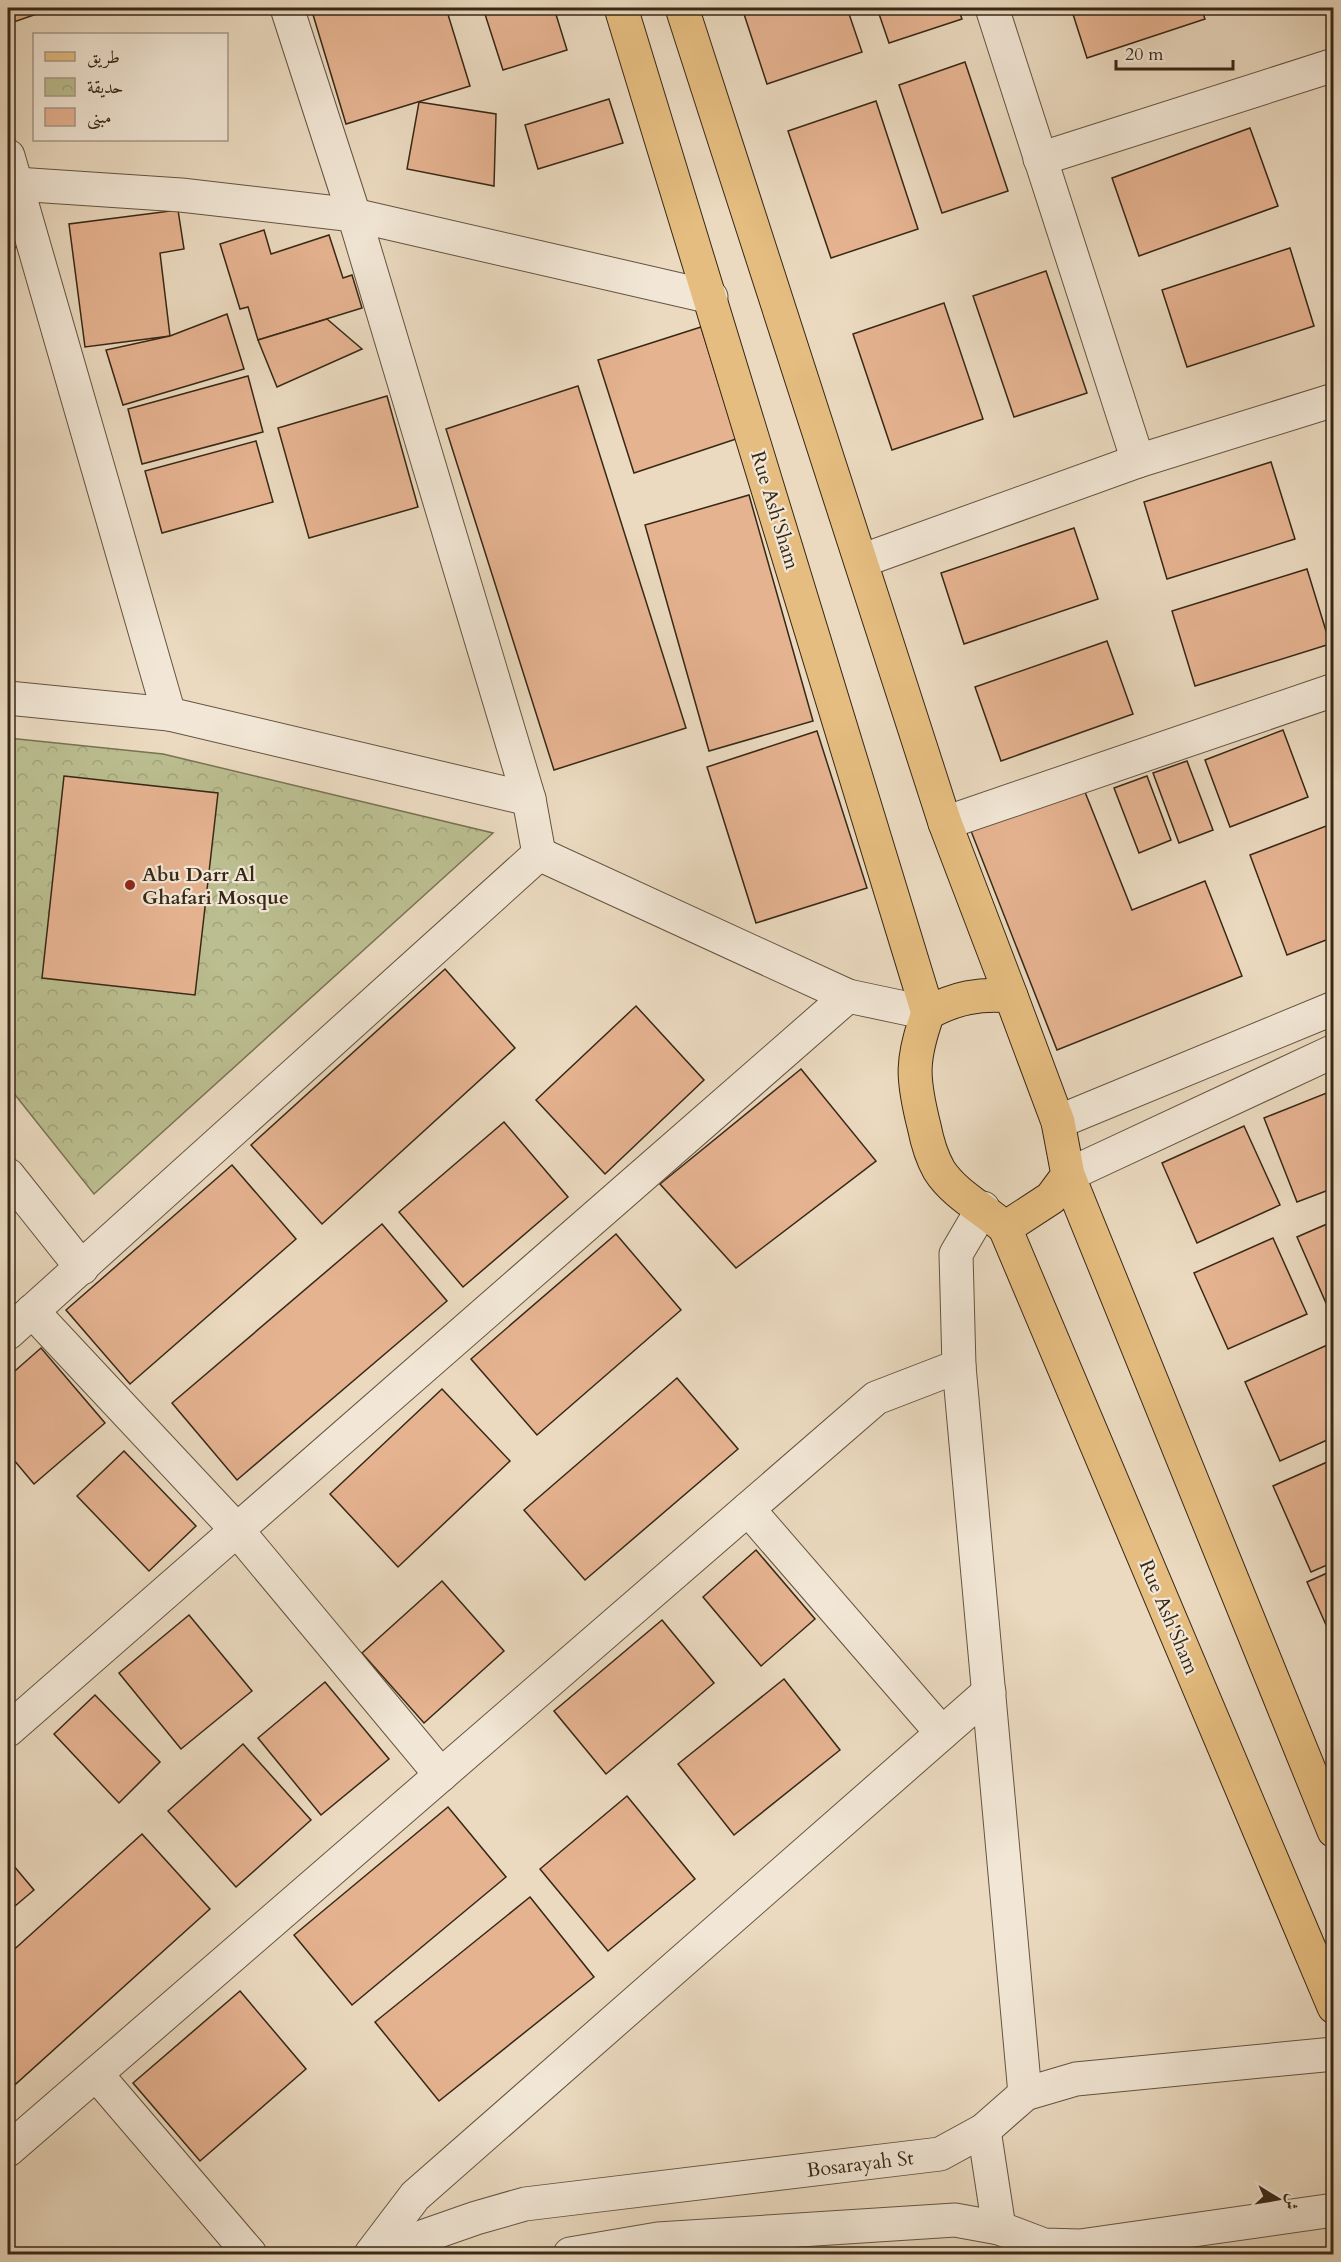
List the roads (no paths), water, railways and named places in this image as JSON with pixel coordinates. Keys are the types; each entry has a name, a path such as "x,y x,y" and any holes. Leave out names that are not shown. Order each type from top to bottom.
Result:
{"main road":[{"name":"Rue Ash'Sham","path":"621,8 928,1013"},
{"path":"682,8 945,823 1058,1122 1068,1175 1334,1831"},
{"path":"1011,996 968,997 947,1002 928,1013 917,1043 914,1084 929,1146 945,1177 962,1195 994,1218 1051,1197 1068,1175"},
{"name":"Rue Ash'Sham","path":"994,1218 1334,2007"}],"street":[{"path":"287,8 354,215 529,799 539,854"},
{"path":"992,8 1138,461"},
{"path":"1040,159 1334,65"},
{"path":"170,714 12,170 181,195 354,215 711,297"},
{"path":"861,561 1138,461 1334,400"},
{"path":"945,823 1334,690"},
{"path":"8,698 170,714 529,799"},
{"path":"539,854 848,996 928,1013"},
{"path":"8,1332 82,1268 539,854"},
{"path":"8,1730 848,996"},
{"path":"1058,1122 1334,1008"},
{"path":"1068,1175 1334,1051"},
{"path":"8,1175 82,1268"},
{"path":"994,1218 957,1254 959,1366 1025,2094"},
{"path":"32,1311 236,1529 441,1775"},
{"path":"8,2150 876,1398 959,1366"},
{"path":"748,1509 942,1733"},
{"path":"372,2254 415,2196 989,1692"},
{"name":"Bosarayah St","path":"372,2254 476,2218 525,2204 940,2154 984,2130 1025,2094 1076,2079 1334,2054"},
{"path":"96,2074 250,2254"},
{"path":"984,2130 999,2228"},
{"path":"570,2254 956,2220 999,2228 1044,2250 1334,2210"}],"place":[{"name":"Abu Darr Al Ghafari Mosque","path":"130,885"}]}
